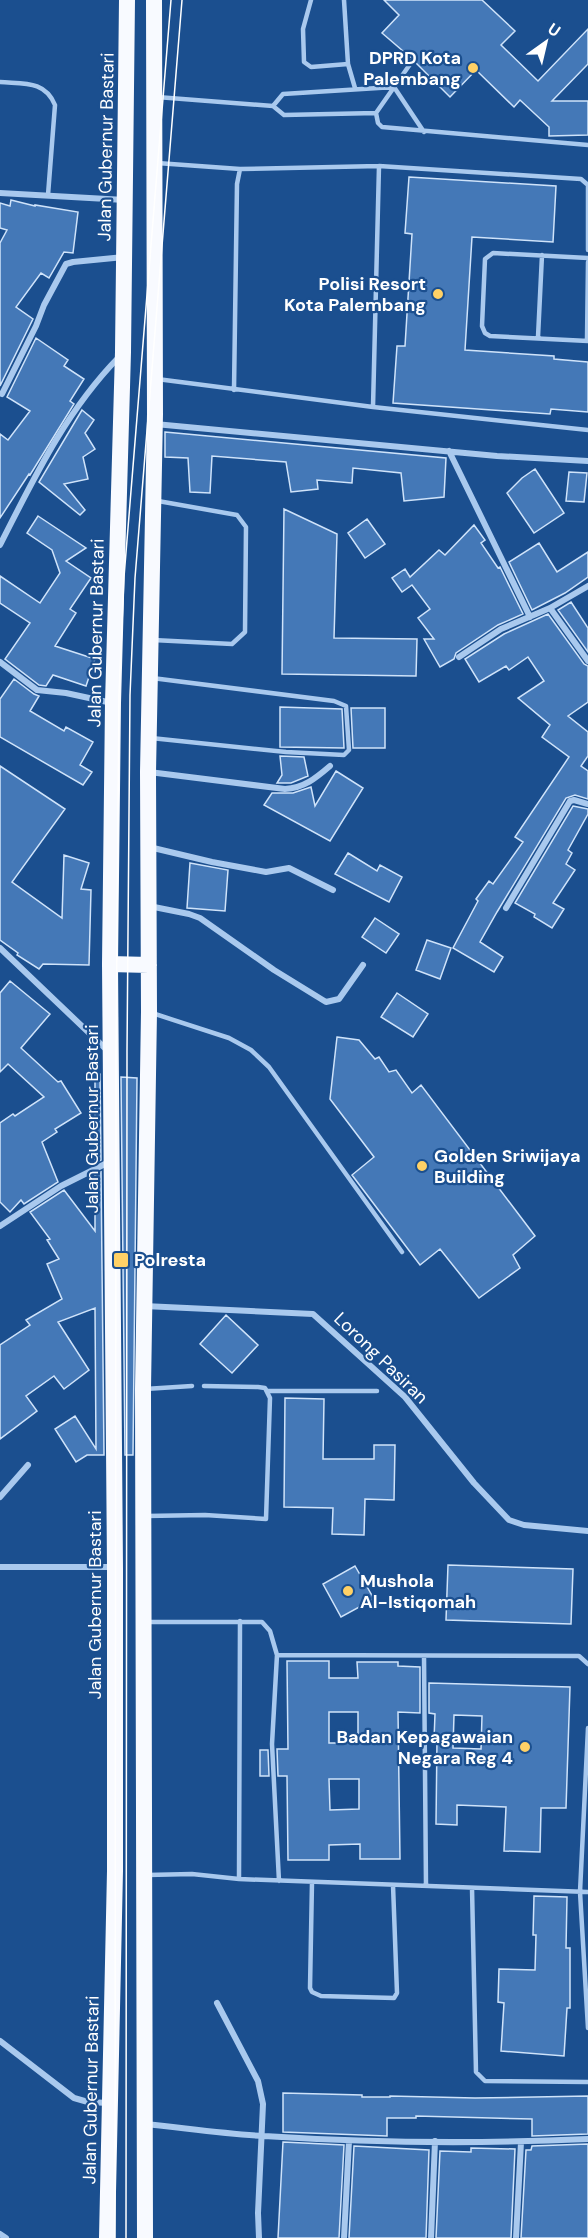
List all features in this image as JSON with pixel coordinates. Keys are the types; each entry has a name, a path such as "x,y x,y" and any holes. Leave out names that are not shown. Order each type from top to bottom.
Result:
{"highway":[{"name":"Jalan Gubernur Bastari","path":"107,2238 115,1871 111,1160 113,704 123,352 127,0"},
{"path":"145,2238 143,1389 150,1012 148,738 154,424 154,0"},
{"path":"111,964 149,965"},
{"path":"115,1871 144,1874"}],"street":[{"path":"0,193 125,200"},
{"path":"2,394 66,264 124,257"},
{"path":"0,545 53,443 75,408 100,376 123,352"},
{"path":"154,424 449,451 588,461"},
{"path":"449,451 530,617"},
{"path":"459,657 501,629 550,608 588,586"},
{"path":"550,608 588,661"},
{"path":"0,662 37,690 73,694 113,704"},
{"path":"148,772 295,788 314,780 330,766"},
{"path":"506,908 570,801 588,804"},
{"path":"148,847 266,872 289,868 333,890"},
{"path":"148,906 200,918 274,970 326,1002 339,999 363,965"},
{"path":"0,948 111,1054"},
{"path":"0,1226 61,1186 111,1160"},
{"name":"Lorong Pasiran","path":"144,1306 313,1314 405,1397 474,1483 509,1520 524,1525 588,1531"},
{"path":"0,1497 28,1465"},
{"path":"0,1567 115,1568"},
{"path":"217,2003 258,2081 263,2104 259,2238"},
{"path":"0,2042 74,2098 88,2102 110,2103"},
{"path":"145,2124 261,2136 349,2141 521,2142 588,2139"},
{"path":"344,2238 349,2141"},
{"path":"431,2238 435,2141"},
{"path":"516,2238 521,2142"},
{"path":"0,2234 6,2238"}],"lane":[{"path":"311,0 303,29 304,62 311,67 348,64"},
{"path":"344,0 348,64 355,88"},
{"path":"412,60 376,113 378,123 382,127 588,145"},
{"path":"0,82 38,85 47,91 55,105 48,195"},
{"path":"273,106 283,94 394,87"},
{"path":"394,87 424,132"},
{"path":"155,96 273,106 284,115 376,113"},
{"path":"154,163 240,169 379,166 580,179 588,185 588,250"},
{"path":"373,406 379,166"},
{"path":"234,390 237,195 240,169"},
{"path":"493,253 588,260 587,340 490,336 485,333 482,326 485,259 493,253"},
{"path":"538,337 542,255"},
{"path":"154,379 588,430"},
{"path":"150,640 232,644 245,632 246,527 237,515 153,500"},
{"path":"148,738 286,752 344,755 349,750 346,706 334,701 150,677"},
{"path":"150,1012 229,1038 251,1050 269,1067 402,1252"},
{"path":"143,1389 192,1386"},
{"path":"143,1516 205,1515 266,1519 270,1398 268,1392 265,1388 258,1387 204,1386"},
{"path":"268,1392 377,1391"},
{"path":"239,1879 240,1621"},
{"path":"143,1623 262,1622 270,1631 277,1655 272,1744 279,1881"},
{"path":"277,1655 579,1656 588,1664"},
{"path":"424,1656 426,1886"},
{"path":"588,1728 580,1892 588,2028"},
{"path":"144,1874 192,1874 279,1881 588,1892"},
{"path":"312,1882 310,1988 312,1992 321,1996 394,1998 397,1993 393,1885"},
{"path":"472,1888 476,2072 485,2081 588,2082"}],"building":[{"name":"DPRD Kota Palembang","path":"384,0 482,0 515,31 501,45 538,81 588,29 588,64 552,101 588,101 588,135 549,136 549,127 520,100 514,107 476,70 450,97 416,63 416,57 410,57 382,33 399,15"},
{"name":"Polisi Resort Kota Palembang","path":"409,177 556,186 553,242 472,237 465,350 554,356 554,359 588,362 588,412 551,409 550,414 393,403 397,346 405,346 412,234 405,233"},
{"path":"11,200 78,212 73,253 64,252 49,278 41,273 16,307 33,319 0,386 0,243 7,230 0,228 0,203 10,206"},
{"path":"36,338 68,360 64,366 84,379 70,401 74,404 0,518 0,434 8,440 30,411 7,397"},
{"path":"82,410 94,420 85,433 95,449 83,457 88,479 64,484 85,510 80,515 39,482"},
{"path":"165,432 446,458 444,497 404,501 401,473 353,468 352,483 317,480 318,489 291,492 286,462 212,456 210,493 190,492 188,458 165,457"},
{"path":"535,469 564,513 534,533 507,493"},
{"path":"569,472 587,473 584,502 566,501"},
{"path":"284,509 337,534 334,638 417,639 416,676 282,674"},
{"path":"38,516 86,548 66,561 91,578 70,609 76,613 55,646 95,659 86,686 53,675 46,686 39,685 5,659 30,623 0,603 0,576 40,603 60,573 52,550 27,533"},
{"path":"367,519 385,544 365,558 348,533"},
{"path":"474,525 485,540 481,543 498,568 500,567 523,614 498,625 456,653 454,659 440,667 424,639 434,639 418,618 430,609 412,585 402,592 392,578 405,569 410,577 439,550 445,555"},
{"path":"539,543 557,572 588,552 588,577 565,593 532,610 509,562"},
{"path":"571,602 588,628 588,652 558,610"},
{"path":"548,614 584,664 588,666 588,702 568,716 588,732 588,756 581,766 588,771 588,799 575,795 566,798 480,942 503,957 494,972 453,948 478,901 476,899 489,881 493,884 523,842 515,837 569,757 542,737 550,725 518,698 544,681 528,657 509,670 506,666 479,682 465,659 504,634"},
{"path":"14,679 39,696 30,711 64,731 66,727 93,742 80,765 92,772 83,785 0,737 0,699"},
{"path":"280,707 342,709 344,748 280,747"},
{"path":"351,708 385,708 385,748 353,748"},
{"path":"280,756 304,757 308,776 291,783 277,783 282,775"},
{"path":"0,766 65,809 12,882 62,918 64,855 89,863 81,889 91,890 89,965 43,964 39,969 17,955 18,953 0,940"},
{"path":"336,771 363,788 330,841 264,805 272,793 293,793 311,787 315,806"},
{"path":"573,806 588,809 588,814 568,850 572,853 566,864 575,870 553,903 564,909 552,928 534,917 535,914 515,903"},
{"path":"348,853 377,871 380,865 402,877 389,902 335,874"},
{"path":"190,863 228,870 225,911 187,908"},
{"path":"375,918 399,934 386,953 362,937"},
{"path":"427,940 451,948 440,979 416,970"},
{"path":"10,981 50,1014 21,1048 58,1082 61,1081 81,1113 55,1129 57,1132 42,1142 58,1182 24,1204 21,1200 10,1212 0,1202 0,1123 44,1097 8,1064 0,1072 0,993"},
{"path":"397,993 428,1014 413,1037 381,1017"},
{"name":"Golden Sriwijaya Building","path":"337,1037 359,1040 375,1059 379,1057 389,1072 396,1070 412,1093 421,1085 535,1236 513,1255 520,1268 479,1298 440,1249 420,1265 352,1175 374,1157 330,1099"},
{"path":"95,1073 100,1074 101,1160 95,1163"},
{"path":"121,1077 137,1078 133,1455 125,1455"},
{"path":"101,1172 104,1455 87,1455 76,1462 55,1429 75,1416 96,1449 95,1308 58,1322 89,1370 64,1389 54,1376 26,1396 37,1411 0,1439 0,1345 30,1325 26,1320 62,1299 47,1264 59,1259 47,1240 50,1239 30,1212 64,1190 95,1231 95,1175"},
{"path":"226,1315 258,1345 232,1373 200,1344"},
{"path":"285,1398 324,1399 323,1459 374,1459 374,1445 395,1445 394,1500 365,1499 364,1535 332,1534 333,1508 284,1507"},
{"path":"448,1565 573,1569 571,1624 446,1620"},
{"name":"Mushola Al-Istiqomah","path":"355,1566 374,1599 341,1617 323,1584"},
{"path":"287,1661 329,1661 329,1678 358,1678 357,1662 398,1662 398,1666 420,1667 420,1713 398,1712 400,1859 360,1859 360,1844 329,1845 329,1860 288,1860 287,1776 278,1776 277,1749 288,1749","holes":["329,1712 358,1712 358,1743 329,1743","329,1779 359,1779 359,1809 330,1810"]},
{"name":"Badan Kepagawaian Negara Reg 4","path":"429,1683 570,1687 566,1808 541,1808 540,1852 504,1851 506,1807 457,1805 457,1825 436,1824 437,1740 434,1740 435,1714 429,1713","holes":["454,1715 482,1716 481,1749 453,1748"]},
{"path":"260,1750 268,1750 269,1776 260,1776"},
{"path":"534,1896 567,1897 566,1948 570,1948 570,2008 567,2008 564,2056 501,2051 504,2003 498,2002 499,1969 535,1970"},
{"path":"283,2093 362,2095 362,2097 588,2096 588,2134 532,2136 532,2119 416,2116 416,2118 387,2118 387,2136 283,2132"},
{"path":"283,2142 344,2145 339,2238 278,2238"},
{"path":"588,2144 588,2238 521,2238 526,2150 531,2150 532,2146"},
{"path":"354,2146 429,2150 426,2238 349,2238"},
{"path":"471,2148 515,2149 511,2238 436,2238 440,2151 471,2152"}],"tram line":[{"path":"115,2238 116,1052 119,695 124,577 171,0"},
{"path":"126,2238 127,1052 130,695 135,578 182,0"}],"place":[{"name":"DPRD Kota Palembang","path":"473,68"},
{"name":"Polisi Resort Kota Palembang","path":"438,294"},
{"name":"Golden Sriwijaya Building","path":"422,1166"},
{"name":"Polresta","path":"121,1260"},
{"name":"Mushola Al-Istiqomah","path":"348,1591"},
{"name":"Badan Kepagawaian Negara Reg 4","path":"525,1747"}]}
